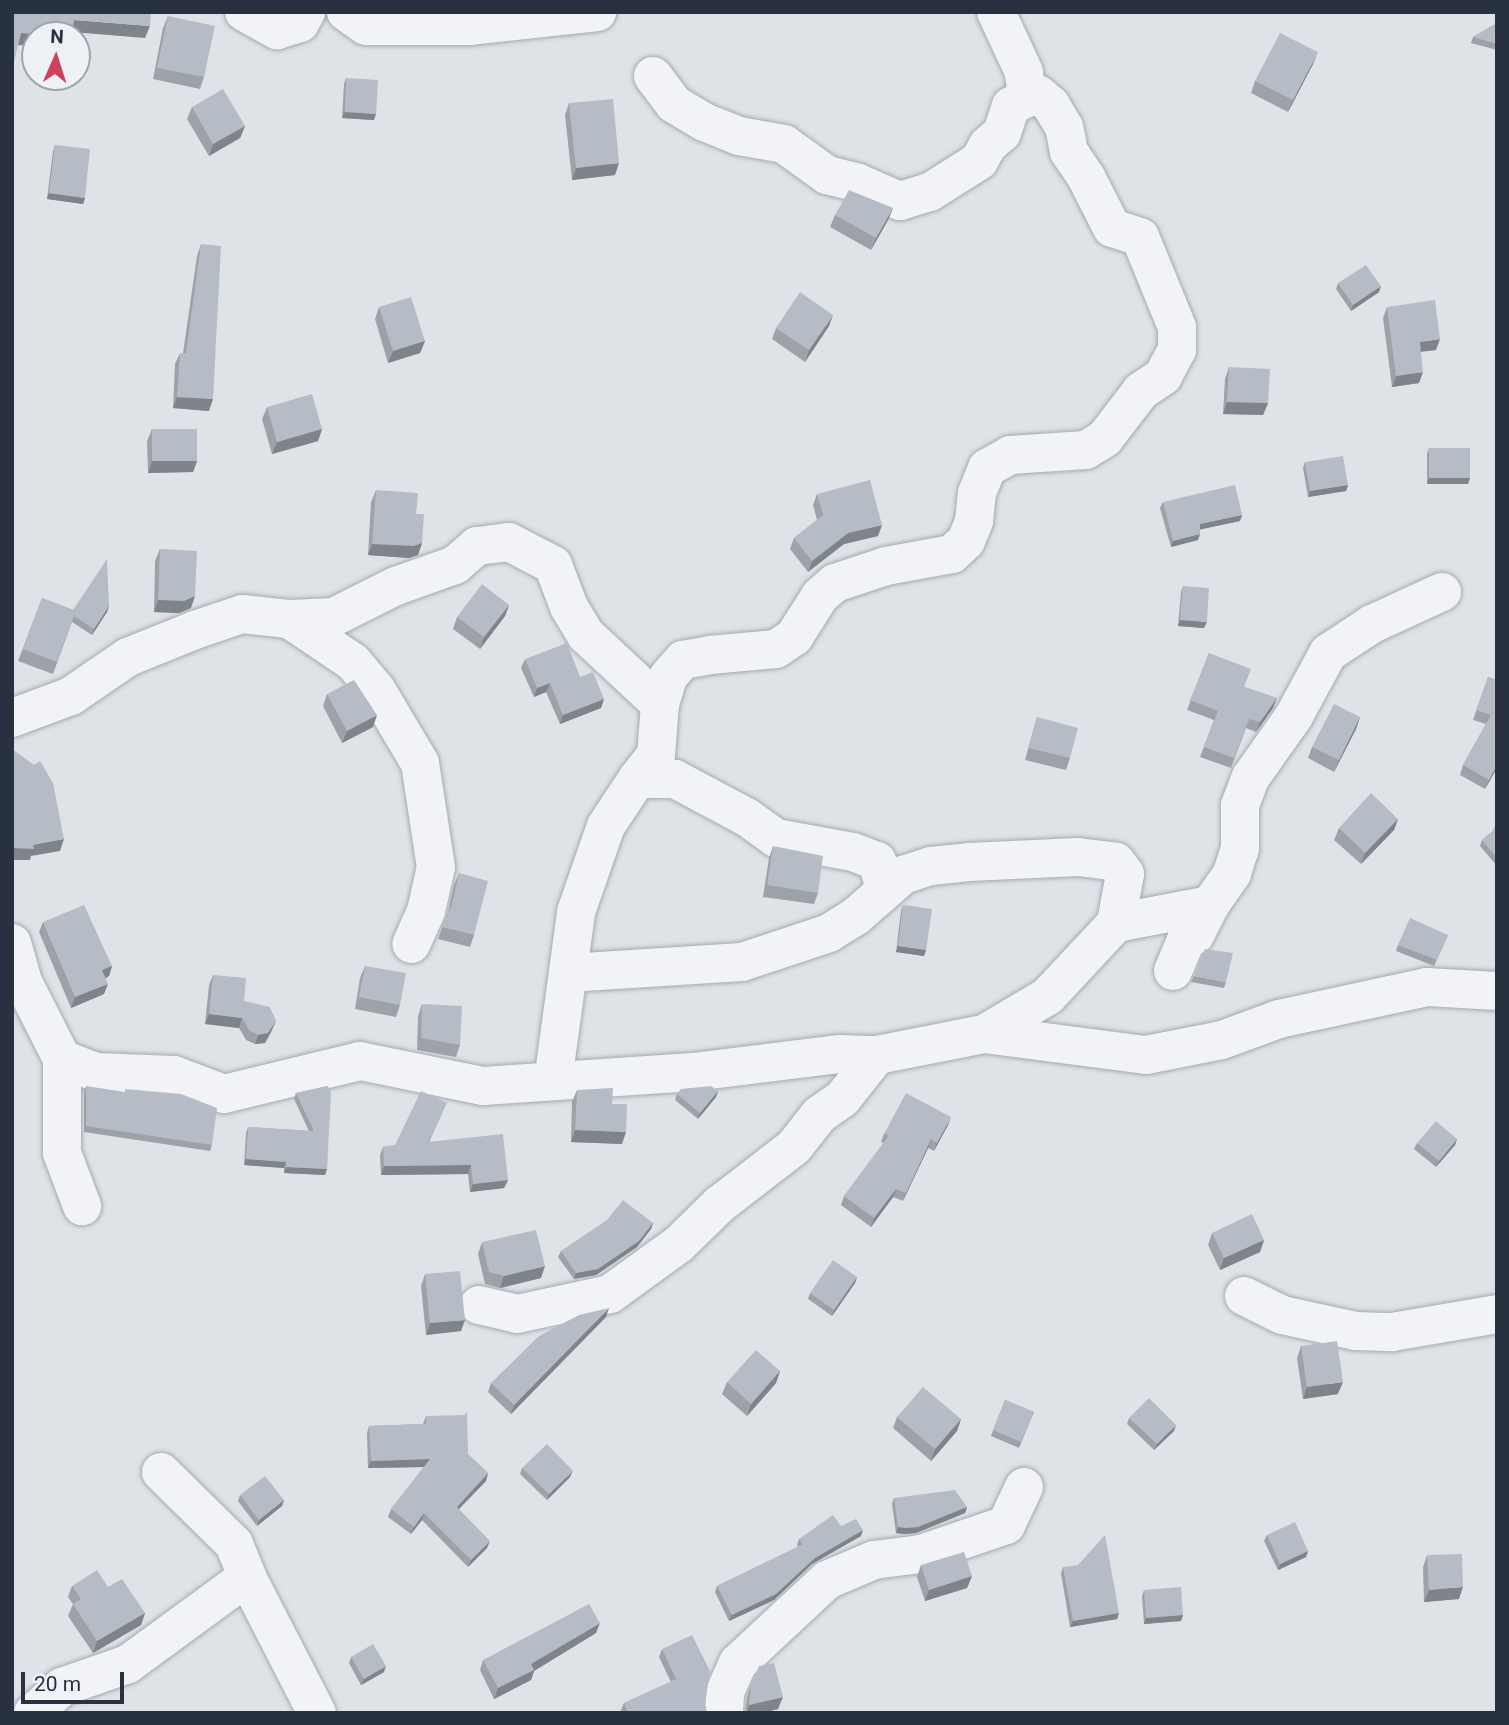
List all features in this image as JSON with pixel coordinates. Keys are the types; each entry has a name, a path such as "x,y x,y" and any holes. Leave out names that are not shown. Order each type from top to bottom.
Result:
{"street":[{"path":"244,12 277,30 300,23 306,12"},
{"path":"346,12 366,26 469,26 597,12"},
{"path":"996,12 1024,72 1027,98"},
{"path":"553,1081 576,912 606,826 636,779 656,755 660,704 668,677 683,660 710,654 776,649 793,637 820,596 835,583 886,566 952,554 966,541 977,493 987,468 1010,455 1086,450 1105,438 1141,390 1163,376 1177,350 1177,327 1156,269 1140,237 1112,228 1086,177 1069,152 1064,127 1051,105 1039,95 1011,106 1002,133 988,145 979,161 930,192 900,201 858,183 827,176 784,144 739,136 704,122 674,104 653,76"},
{"path":"12,718 71,696 128,657 195,630 242,614 289,619 334,617 396,586 456,565 477,546 509,542 553,565 569,607 586,635 660,704"},
{"path":"1173,971 1186,940 1195,935 1210,905 1232,873 1240,849 1240,805 1251,777 1294,716 1328,653 1372,624 1442,592"},
{"path":"289,619 353,662 376,689 420,763 436,867 426,911 411,944"},
{"path":"636,779 675,779 748,818 776,838 853,852 877,861 885,889"},
{"path":"568,973 742,962 829,933 855,918 903,875 931,866 996,860 1098,859 1116,862 1125,874 1116,923 1048,996 985,1034"},
{"path":"1116,923 1210,905"},
{"path":"12,943 23,982 62,1059 62,1153 82,1206"},
{"path":"62,1059 96,1072 174,1075 224,1094 360,1060 484,1086 693,1072 840,1054 877,1055 985,1034 1146,1055 1222,1041 1279,1018 1427,987 1497,991"},
{"path":"480,1305 517,1314 610,1294 679,1244 720,1204 794,1147 819,1115 843,1098 877,1055"},
{"path":"1244,1296 1282,1315 1356,1331 1392,1332 1497,1314"},
{"path":"161,1472 234,1544 247,1577 317,1713"},
{"path":"724,1713 724,1692 738,1663 827,1580 874,1560 921,1554 1006,1525 1024,1487"},
{"path":"33,1713 62,1687 128,1664 247,1577"}],"building":[{"path":"12,12 151,12 150,26 74,20 21,21 21,33 12,70"},
{"path":"168,16 215,26 204,77 157,68"},
{"path":"1497,23 1497,44 1473,37"},
{"path":"1280,33 1318,52 1293,100 1255,81"},
{"path":"346,78 378,80 376,114 345,112"},
{"path":"223,89 245,126 213,144 192,107"},
{"path":"613,99 619,163 576,168 569,103"},
{"path":"55,145 90,149 85,198 49,193"},
{"path":"849,190 893,208 876,238 835,215"},
{"path":"201,244 221,246 213,399 177,397 180,353 186,353"},
{"path":"1366,265 1381,286 1353,305 1338,283"},
{"path":"800,292 833,315 809,350 776,328"},
{"path":"411,297 425,341 393,351 379,307"},
{"path":"1435,300 1440,339 1420,342 1423,372 1396,376 1387,307"},
{"path":"1229,367 1270,369 1268,403 1227,402"},
{"path":"312,394 322,429 277,442 267,407"},
{"path":"152,429 197,429 197,461 152,461"},
{"path":"1429,448 1470,448 1470,478 1429,478"},
{"path":"1343,456 1348,485 1310,491 1305,462"},
{"path":"870,480 882,525 848,533 812,561 794,538 823,515 817,494"},
{"path":"1235,485 1242,515 1200,524 1200,534 1173,541 1163,502"},
{"path":"376,490 418,493 416,514 424,514 422,543 414,546 372,544"},
{"path":"160,549 197,551 195,596 184,601 158,600"},
{"path":"107,559 109,606 94,629 74,616 76,611 73,610"},
{"path":"482,584 509,605 484,637 457,617"},
{"path":"1183,586 1209,588 1207,622 1180,620"},
{"path":"42,598 76,611 57,662 23,649"},
{"path":"567,643 580,677 593,672 604,699 563,715 550,683 537,688 525,659"},
{"path":"1209,653 1251,669 1244,687 1277,698 1260,722 1249,719 1234,758 1204,747 1218,711 1190,700"},
{"path":"1488,677 1497,680 1497,765 1489,780 1463,765 1491,715 1476,710"},
{"path":"354,680 377,715 347,731 327,694"},
{"path":"1334,704 1360,717 1339,760 1312,747"},
{"path":"1037,717 1078,728 1070,758 1029,748"},
{"path":"12,749 34,765 40,761 53,783 64,839 33,845 34,849 12,848"},
{"path":"1371,793 1398,819 1365,853 1339,828"},
{"path":"1497,821 1497,858 1482,840 1493,831"},
{"path":"773,846 823,856 818,893 767,885"},
{"path":"459,873 488,881 474,935 442,927 452,904"},
{"path":"84,905 112,966 102,970 108,984 75,997 43,922"},
{"path":"903,905 932,909 926,950 898,946"},
{"path":"1410,918 1448,935 1437,960 1398,945"},
{"path":"1205,949 1233,953 1226,982 1194,976"},
{"path":"365,966 406,973 400,1005 359,997"},
{"path":"213,975 246,978 244,1001 270,1007 276,1021 268,1033 258,1035 249,1030 242,1018 209,1014"},
{"path":"422,1004 462,1006 460,1045 421,1038"},
{"path":"86,1086 125,1092 125,1089 181,1094 217,1108 212,1145 86,1126"},
{"path":"328,1086 331,1093 327,1169 286,1167 286,1162 246,1159 248,1127 314,1131 296,1093"},
{"path":"711,1086 718,1091 700,1113 677,1094 681,1089"},
{"path":"613,1088 612,1104 627,1104 626,1132 575,1130 577,1090"},
{"path":"421,1091 447,1103 428,1142 503,1134 508,1180 473,1184 471,1165 384,1166 383,1147 395,1145"},
{"path":"906,1093 951,1117 937,1143 931,1139 906,1193 896,1189 874,1218 844,1196 889,1135 884,1134"},
{"path":"1436,1121 1457,1139 1439,1161 1417,1143"},
{"path":"623,1200 653,1223 639,1241 598,1269 576,1273 561,1251 607,1220"},
{"path":"1252,1214 1264,1240 1224,1258 1212,1233"},
{"path":"536,1230 545,1266 504,1276 489,1272 482,1242"},
{"path":"833,1260 857,1277 834,1310 810,1293"},
{"path":"460,1271 465,1320 430,1323 425,1274"},
{"path":"609,1308 514,1405 491,1383 539,1336 579,1315"},
{"path":"1337,1341 1343,1382 1307,1387 1301,1346"},
{"path":"756,1350 780,1371 751,1404 727,1382"},
{"path":"923,1387 961,1419 935,1449 897,1417"},
{"path":"1149,1398 1176,1425 1157,1444 1129,1418"},
{"path":"1005,1400 1034,1412 1021,1442 993,1430"},
{"path":"467,1411 468,1454 488,1473 457,1507 490,1541 471,1560 424,1513 414,1527 391,1509 430,1459 371,1461 369,1426 426,1424 426,1416 465,1415"},
{"path":"547,1444 573,1471 549,1494 522,1468"},
{"path":"265,1476 284,1500 259,1520 240,1495"},
{"path":"955,1490 967,1507 918,1527 898,1527 894,1498"},
{"path":"833,1515 841,1526 856,1519 863,1530 815,1558 776,1594 732,1615 717,1586 803,1544 799,1539"},
{"path":"1295,1522 1308,1551 1280,1564 1267,1535"},
{"path":"1105,1535 1119,1613 1073,1621 1063,1567 1078,1565"},
{"path":"964,1552 972,1576 929,1590 921,1565"},
{"path":"1462,1554 1463,1587 1429,1590 1427,1555"},
{"path":"97,1570 108,1587 122,1579 145,1613 97,1641 73,1604 81,1599 72,1586"},
{"path":"1181,1587 1183,1615 1146,1618 1144,1590"},
{"path":"589,1604 600,1623 531,1664 534,1670 498,1688 483,1660"},
{"path":"692,1635 710,1671 705,1705 707,1713 628,1713 624,1703 676,1679 662,1649"},
{"path":"373,1644 386,1666 364,1679 351,1657"},
{"path":"774,1663 783,1697 749,1705 751,1685 759,1666"}]}
